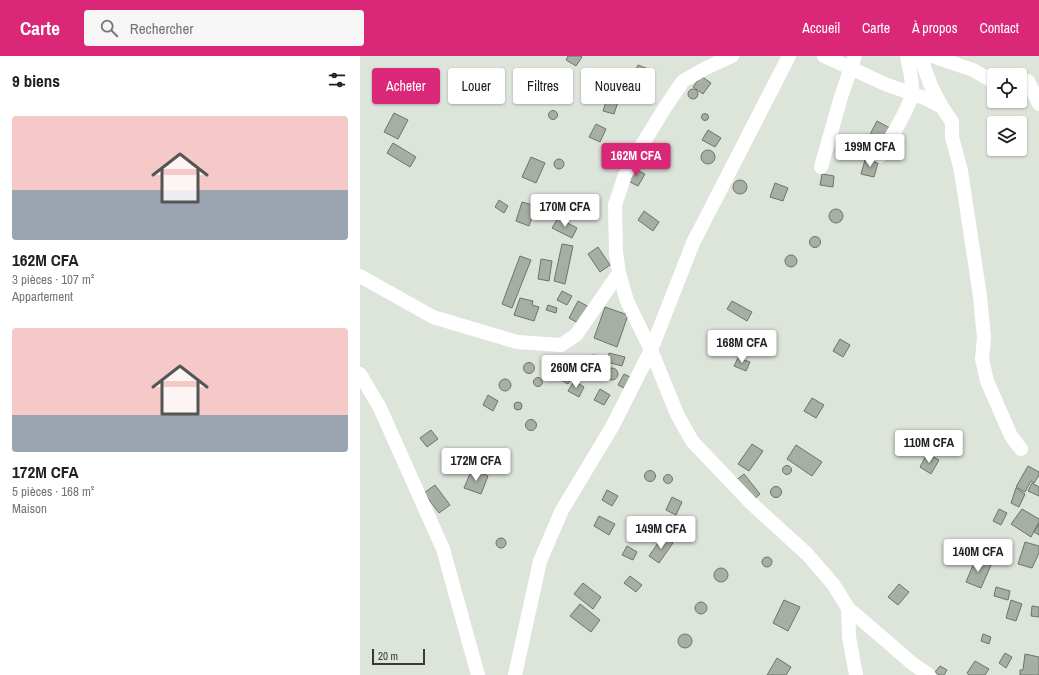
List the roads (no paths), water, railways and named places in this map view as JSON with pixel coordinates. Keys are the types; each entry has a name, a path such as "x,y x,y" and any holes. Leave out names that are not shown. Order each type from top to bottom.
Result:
{"street":[{"path":"732,56 683,81 666,106 625,175 615,205 618,273 627,301 651,350 677,414 692,441 751,503 807,554 833,584 848,608 913,664 929,675"},
{"path":"515,675 540,561 562,510 612,427 651,350 693,243 789,56"},
{"path":"824,56 853,62 912,94 927,99 942,107"},
{"path":"880,156 902,117 912,94 912,80 907,56"},
{"path":"918,56 923,64 931,86 952,122 952,137 961,171 967,219 970,226 980,296 984,338 982,359 987,381 1011,436 1021,449"},
{"path":"932,56 973,70 987,78"},
{"path":"821,167 853,62"},
{"path":"1029,82 1039,104"},
{"path":"360,276 433,316 517,342 561,345 576,335 618,273"},
{"path":"360,374 380,408 443,549 478,675"},
{"path":"848,608 849,637 856,675"}]}
